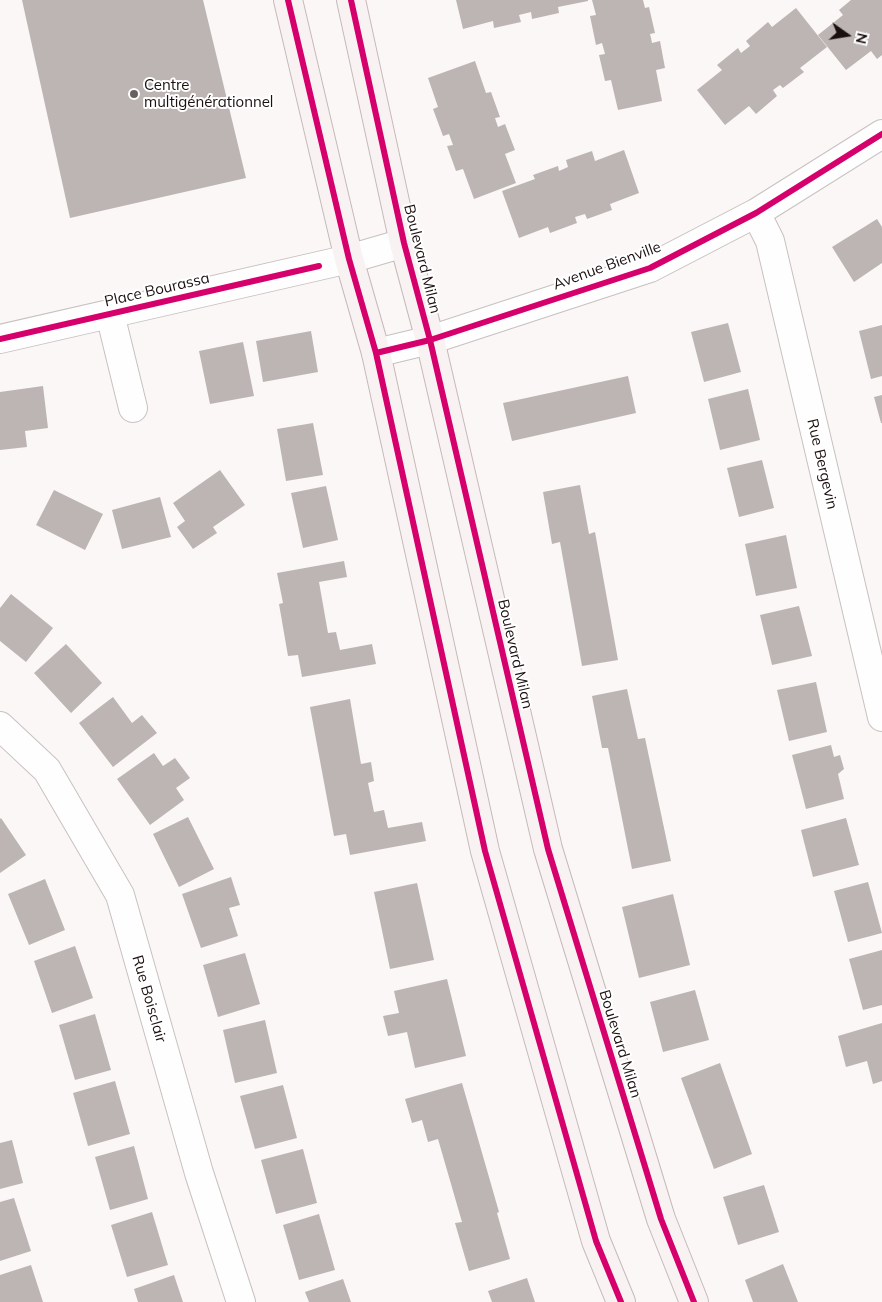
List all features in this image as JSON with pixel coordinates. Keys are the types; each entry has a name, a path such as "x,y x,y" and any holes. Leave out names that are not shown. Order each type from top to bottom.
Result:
{"main road":[{"path":"288,0 349,259 376,353 485,852 596,1241 621,1302"},
{"name":"Boulevard Milan","path":"351,0 404,243 430,340 548,849 661,1220 694,1302"}],"street":[{"name":"Avenue Bienville","path":"376,353 430,340 650,268 756,213 882,134"},
{"name":"Rue Bergevin","path":"756,213 770,241 882,716"},
{"name":"Place Bourassa","path":"0,339 349,259 404,243"},
{"name":"Place Bourassa","path":"110,314 133,408"},
{"name":"Rue Boisclair","path":"0,726 46,770 120,895 199,1173 241,1302"}],"building":[{"name":"Centre multigénérationnel","path":"22,0 203,0 246,178 70,218"},
{"path":"456,0 588,1 558,7 559,13 532,19 531,12 519,15 521,22 494,28 493,21 463,29"},
{"path":"592,0 643,0 645,8 649,7 655,33 650,34 652,43 660,41 665,68 656,70 662,101 618,110 611,80 605,81 599,55 605,54 602,43 596,45 590,16 596,15"},
{"path":"851,0 882,0 882,55 877,59 871,51 846,70 818,35 843,15 839,10"},
{"path":"796,8 827,47 800,68 804,72 783,88 780,85 773,90 777,96 756,114 749,106 725,125 697,90 722,70 717,65 738,48 741,53 750,46 746,41 768,22 772,27"},
{"path":"475,61 486,93 491,92 500,117 495,118 498,127 505,124 515,150 505,154 516,183 474,199 463,169 456,171 447,146 453,145 449,134 443,136 433,109 438,107 428,78"},
{"path":"624,150 639,193 610,204 612,210 587,219 585,214 575,217 577,223 550,233 548,227 519,238 502,191 535,179 533,175 558,166 559,171 568,167 566,160 592,151 595,161"},
{"path":"877,219 882,227 882,263 854,282 832,247"},
{"path":"728,323 741,372 704,382 691,332"},
{"path":"882,325 882,376 871,379 859,331"},
{"path":"311,331 318,372 263,382 256,341"},
{"path":"243,342 254,396 210,404 199,351"},
{"path":"628,376 636,413 512,441 503,403"},
{"path":"43,386 48,428 25,431 27,447 0,450 0,392"},
{"path":"748,389 760,440 720,450 708,399"},
{"path":"882,395 882,423 881,423 874,397"},
{"path":"313,423 323,475 286,481 277,429"},
{"path":"762,460 774,508 739,517 727,468"},
{"path":"220,470 245,505 213,527 217,533 193,549 177,527 185,521 173,503"},
{"path":"580,485 589,534 595,532 618,660 582,666 560,542 552,544 543,492"},
{"path":"326,486 338,540 303,548 291,493"},
{"path":"54,490 103,514 85,550 36,525"},
{"path":"160,497 171,537 122,549 112,510"},
{"path":"786,535 797,588 756,596 745,544"},
{"path":"344,561 347,577 319,582 328,633 336,632 340,650 372,644 376,664 302,677 298,655 288,656 279,604 283,603 277,573"},
{"path":"11,594 53,628 26,662 0,641 0,608"},
{"path":"799,606 812,656 772,665 760,615"},
{"path":"66,644 102,683 71,713 34,673"},
{"path":"816,682 827,732 789,741 777,690"},
{"path":"627,689 638,739 645,738 671,861 632,869 608,748 602,748 592,696"},
{"path":"113,697 132,723 142,715 157,733 113,767 79,723"},
{"path":"350,699 361,764 371,762 374,781 368,783 374,812 384,810 388,828 422,822 426,841 350,855 346,834 334,836 310,707"},
{"path":"831,745 834,757 840,755 844,769 838,774 844,799 806,809 792,755"},
{"path":"154,753 163,766 175,758 190,778 176,788 184,800 150,825 117,779"},
{"path":"188,817 214,869 179,887 153,834"},
{"path":"846,818 859,865 813,877 801,830"},
{"path":"0,819 26,855 0,873"},
{"path":"231,877 240,905 229,908 238,936 201,948 182,894"},
{"path":"45,879 65,930 29,945 8,894"},
{"path":"868,882 882,933 848,942 834,891"},
{"path":"417,883 434,960 390,969 374,892"},
{"path":"673,894 690,965 639,978 622,907"},
{"path":"75,946 93,998 52,1013 34,961"},
{"path":"882,950 882,1005 863,1010 849,959"},
{"path":"245,953 260,1004 218,1017 203,965"},
{"path":"447,979 466,1056 415,1068 407,1032 388,1036 383,1016 399,1013 394,991"},
{"path":"695,990 709,1040 663,1052 650,1002"},
{"path":"95,1014 111,1070 75,1080 59,1025"},
{"path":"265,1020 277,1073 235,1083 223,1030"},
{"path":"882,1023 882,1081 873,1084 867,1061 846,1067 838,1036"},
{"path":"720,1063 752,1154 714,1169 681,1078"},
{"path":"115,1081 130,1134 88,1146 73,1093"},
{"path":"462,1083 499,1212 497,1213 510,1259 469,1271 455,1223 462,1222 438,1139 428,1142 422,1120 412,1123 405,1099"},
{"path":"283,1085 297,1138 255,1149 240,1096"},
{"path":"12,1140 23,1183 0,1189 0,1143"},
{"path":"134,1146 148,1199 110,1210 95,1157"},
{"path":"303,1149 317,1203 276,1214 261,1160"},
{"path":"764,1185 779,1232 738,1245 723,1197"},
{"path":"14,1198 31,1251 0,1261 0,1202"},
{"path":"152,1212 168,1265 127,1277 111,1225"},
{"path":"319,1214 335,1270 299,1280 283,1225"},
{"path":"783,1264 798,1302 753,1302 745,1280"},
{"path":"31,1265 43,1302 0,1302 0,1275"},
{"path":"174,1275 183,1302 138,1302 134,1289"},
{"path":"527,1278 535,1302 492,1302 488,1291"},
{"path":"343,1279 351,1302 309,1302 305,1292"}],"cycle path":[{"path":"288,0 349,259 376,353 485,851 596,1241 621,1302"},
{"path":"351,0 404,243 430,340 548,849 661,1219 694,1302"},
{"path":"376,353 430,340 650,268 756,213 882,134"},
{"path":"0,339 319,266"}],"place":[{"name":"Centre multigénérationnel","path":"134,94"}]}
